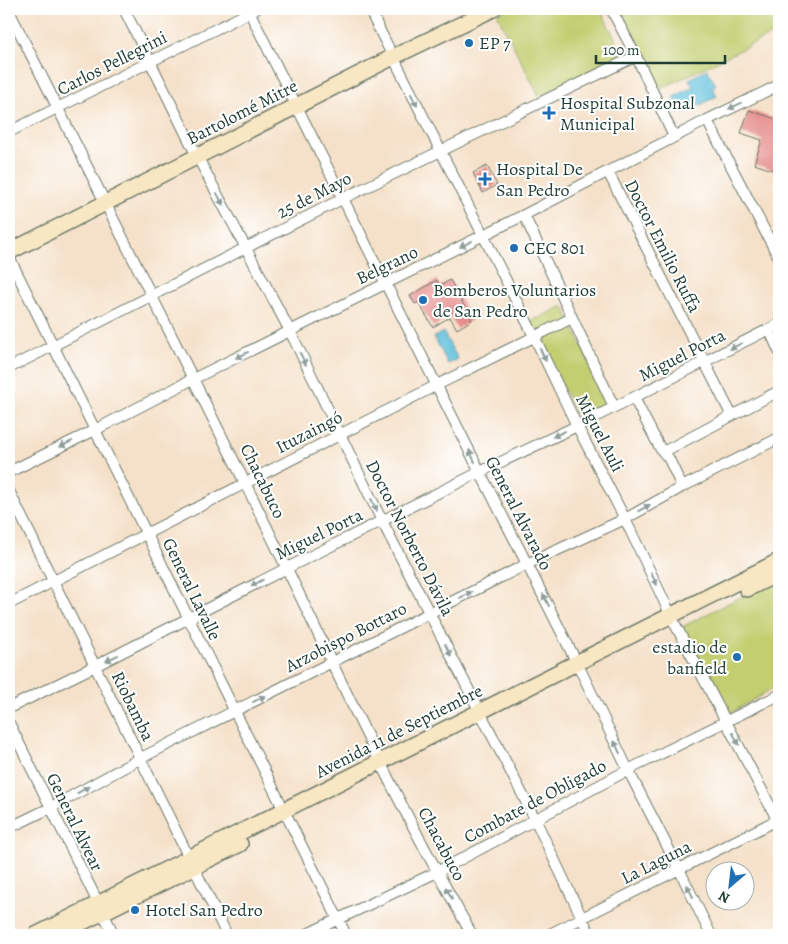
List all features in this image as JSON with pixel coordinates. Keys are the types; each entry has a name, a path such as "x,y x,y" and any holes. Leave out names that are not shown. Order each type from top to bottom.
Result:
{"main road":[{"name":"Bartolomé Mitre","path":"9,252 297,105 493,9"},
{"name":"Avenida 11 de Septiembre","path":"36,935 100,908 190,863 673,619 779,561"},
{"name":"Avenida 11 de Septiembre","path":"673,619 779,573"},
{"name":"Avenida 11 de Septiembre","path":"58,935 100,908"}],"street":[{"name":"Doctor Norberto Dávila","path":"124,9 197,156 290,332 382,521 535,819 590,935"},
{"name":"Miguel Auli","path":"368,9 534,336 673,619 779,821"},
{"path":"611,9 636,56 674,137"},
{"name":"Carlos Pellegrini","path":"9,132 252,10"},
{"name":"General Alvarado","path":"252,10 297,105 579,667 628,770 679,868 711,935"},
{"name":"Chacabuco","path":"9,11 153,294 382,766 472,935"},
{"name":"25 de Mayo","path":"9,368 344,198 636,56"},
{"name":"Belgrano","path":"9,472 524,215 707,120 779,85"},
{"path":"707,120 779,258"},
{"name":"Doctor Emilio Ruffa","path":"608,172 732,416"},
{"path":"524,215 614,408"},
{"name":"General Lavalle","path":"9,257 346,935"},
{"name":"Ituzaingó","path":"9,604 340,434 572,318"},
{"name":"Miguel Porta","path":"9,708 480,472 614,408 779,324"},
{"path":"769,329 779,350"},
{"path":"663,452 779,391"},
{"path":"634,398 682,487"},
{"name":"Arzobispo Bottaro","path":"9,828 50,808 141,758 527,564 625,519 682,487 779,438"},
{"name":"Riobamba","path":"9,491 227,935"},
{"name":"Combate de Obligado","path":"305,935 437,872 628,770 779,695"},
{"name":"General Alvear","path":"9,723 114,935"},
{"name":"La Laguna","path":"548,935 679,868 779,821"}],"green space":[{"path":"507,9 600,9 623,54 539,96 497,14"},
{"path":"619,9 779,9 779,31 660,89"},
{"path":"563,306 611,406 581,424 530,322"},
{"name":"estadio de banfield","path":"779,577 779,685 729,714 678,629"}],"water":[{"path":"707,69 716,85 712,87 717,96 684,114 674,97 693,87 689,79"},
{"path":"443,332 458,359 448,364 434,337"}],"building":[{"path":"749,110 779,120 776,133 779,133 779,172 754,164 762,140 741,133"},
{"name":"Hospital De San Pedro","path":"487,166 497,185 483,193 473,173"},
{"path":"437,280 440,286 450,280 472,320 457,329 450,317 433,327 418,302 415,304 410,296"}],"place":[{"name":"EP 7","path":"469,43"},
{"name":"Hospital Subzonal Municipal","path":"549,113"},
{"name":"Hospital De San Pedro","path":"485,179"},
{"name":"CEC 801","path":"514,248"},
{"name":"Bomberos Voluntarios de San Pedro","path":"423,300"},
{"name":"estadio de banfield","path":"737,657"},
{"name":"Hotel San Pedro","path":"135,910"}]}
